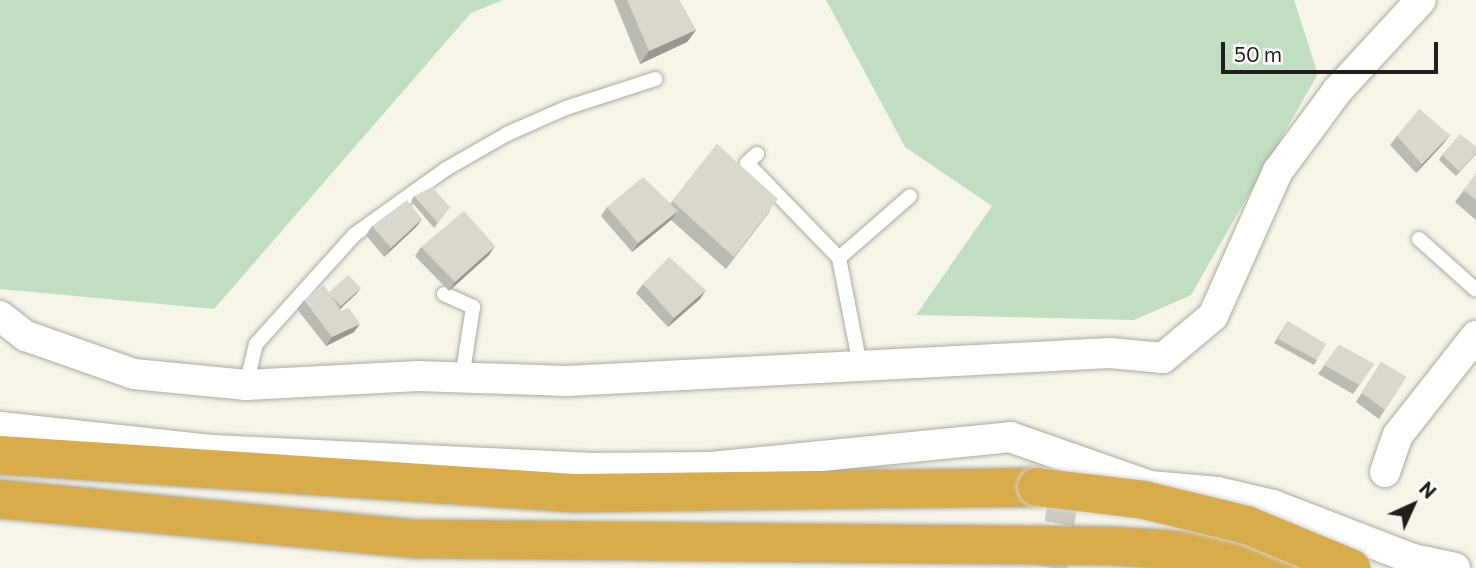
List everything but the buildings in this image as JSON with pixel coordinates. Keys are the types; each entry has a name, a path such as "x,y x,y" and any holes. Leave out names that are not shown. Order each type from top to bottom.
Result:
{"highway":[{"path":"0,455 574,493 1058,474 1144,500 1247,525 1351,568"},
{"path":"0,499 418,539 1109,546 1214,552 1287,568"}],"street":[{"path":"0,316 13,339 134,374 246,385 462,378 567,381 1110,353 1163,358 1213,316 1278,171 1338,90 1421,0"},
{"path":"1385,472 1398,435 1476,336"},
{"path":"0,427 212,450 574,467 711,467 1010,437 1058,474 1218,492 1273,505 1413,559 1455,568"}],"lane":[{"path":"246,385 256,344 354,235 446,169 507,134 566,108 655,79"},
{"path":"757,154 747,163 839,258 860,365"},
{"path":"839,258 910,196"},
{"path":"1419,239 1476,290"},
{"path":"444,294 473,307 462,378"}],"green space":[{"path":"0,0 503,0 471,13 214,309 0,289"},
{"path":"826,0 1294,0 1318,74 1191,295 1134,320 916,315 992,206 905,147"}],"tunnel":[{"path":"1052,568 1067,477"}]}
